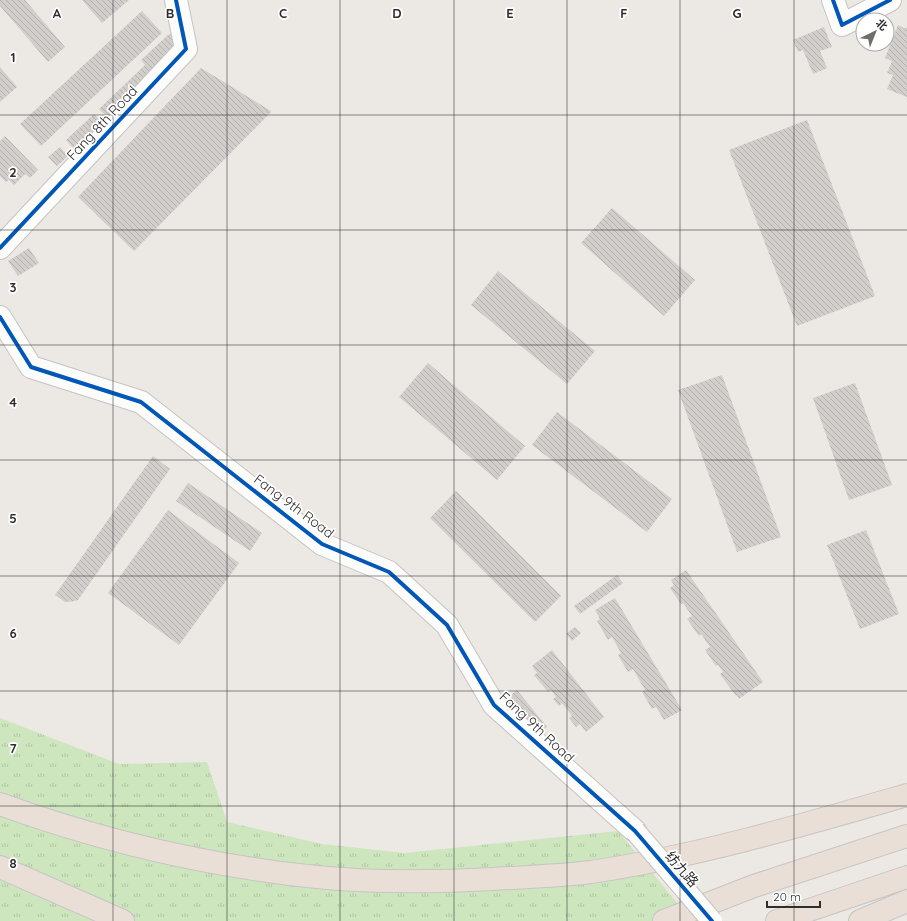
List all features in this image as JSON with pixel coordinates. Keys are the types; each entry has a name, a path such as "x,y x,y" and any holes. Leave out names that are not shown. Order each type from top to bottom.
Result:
{"highway":[{"path":"0,804 71,828 204,861 318,877 415,882 536,877 589,872 688,854 756,837 907,795"},
{"path":"664,921 754,886 907,836"},
{"path":"0,867 123,921"},
{"path":"777,921 907,877"},
{"path":"860,921 907,901"}],"street":[{"name":"Fang 8th Road","path":"0,248 186,49 176,0"},
{"path":"833,0 842,25 890,0"},
{"name":"Fang 9th Road","path":"0,317 31,367 141,402 322,544 389,572 447,625 494,705 635,832"},
{"name":"纺九路","path":"635,832 712,921"}],"green space":[{"path":"0,718 119,764 207,762 227,822 322,844 404,853 618,831 692,921 0,921"}],"building":[{"path":"0,0 25,0 65,47 48,62 0,6"},
{"path":"82,0 129,0 102,23"},
{"path":"142,11 162,33 41,146 20,124"},
{"path":"898,25 906,29 907,26 907,97 887,89 893,75 887,73 892,61 885,58 887,52 895,52 895,33"},
{"path":"824,27 832,47 820,51 827,68 813,74 803,50 798,52 793,40"},
{"path":"172,33 177,52 108,118 99,109 145,65 141,60"},
{"path":"0,67 17,87 0,102"},
{"path":"201,68 271,112 134,251 78,197"},
{"path":"94,114 103,123 75,150 66,140"},
{"path":"807,120 875,296 797,326 729,150"},
{"path":"5,136 38,170 30,178 25,174 14,185 9,180 6,182 0,176 0,141"},
{"path":"60,147 68,156 57,166 48,157"},
{"path":"612,208 695,280 664,316 581,243"},
{"path":"29,248 39,263 18,276 8,261"},
{"path":"498,271 595,351 567,384 471,305"},
{"path":"428,363 525,446 497,480 399,397"},
{"path":"722,375 781,537 737,552 678,390"},
{"path":"855,383 892,485 849,500 813,398"},
{"path":"557,412 672,499 647,532 532,445"},
{"path":"153,456 170,469 78,600 65,602 55,595"},
{"path":"188,483 262,533 250,551 176,501"},
{"path":"456,491 561,596 535,622 430,518"},
{"path":"168,510 239,563 179,645 108,593"},
{"path":"866,530 899,614 860,629 827,545"},
{"path":"686,570 763,682 739,699 720,674 723,672 718,665 716,666 705,650 710,647 701,634 699,636 687,619 692,616 683,603 681,604 670,588 674,585 671,580"},
{"path":"617,575 623,583 580,614 574,606"},
{"path":"615,598 682,710 664,720 656,707 652,709 642,692 645,690 633,669 628,672 618,655 621,653 612,637 608,640 597,621 600,619 595,610"},
{"path":"575,627 581,633 572,641 566,634"},
{"path":"552,650 604,717 586,732 580,724 576,727 569,718 572,716 562,703 559,706 553,699 556,697 551,690 548,692 534,675 537,673 532,666"},
{"path":"517,690 547,727 537,735 514,706 507,711 501,703"}],"cycle path":[{"path":"0,248 186,49 176,0"},
{"path":"833,0 842,25 890,0"},
{"path":"0,317 31,367 141,402 322,544 389,572 447,625 494,705 635,831 712,921"}]}
